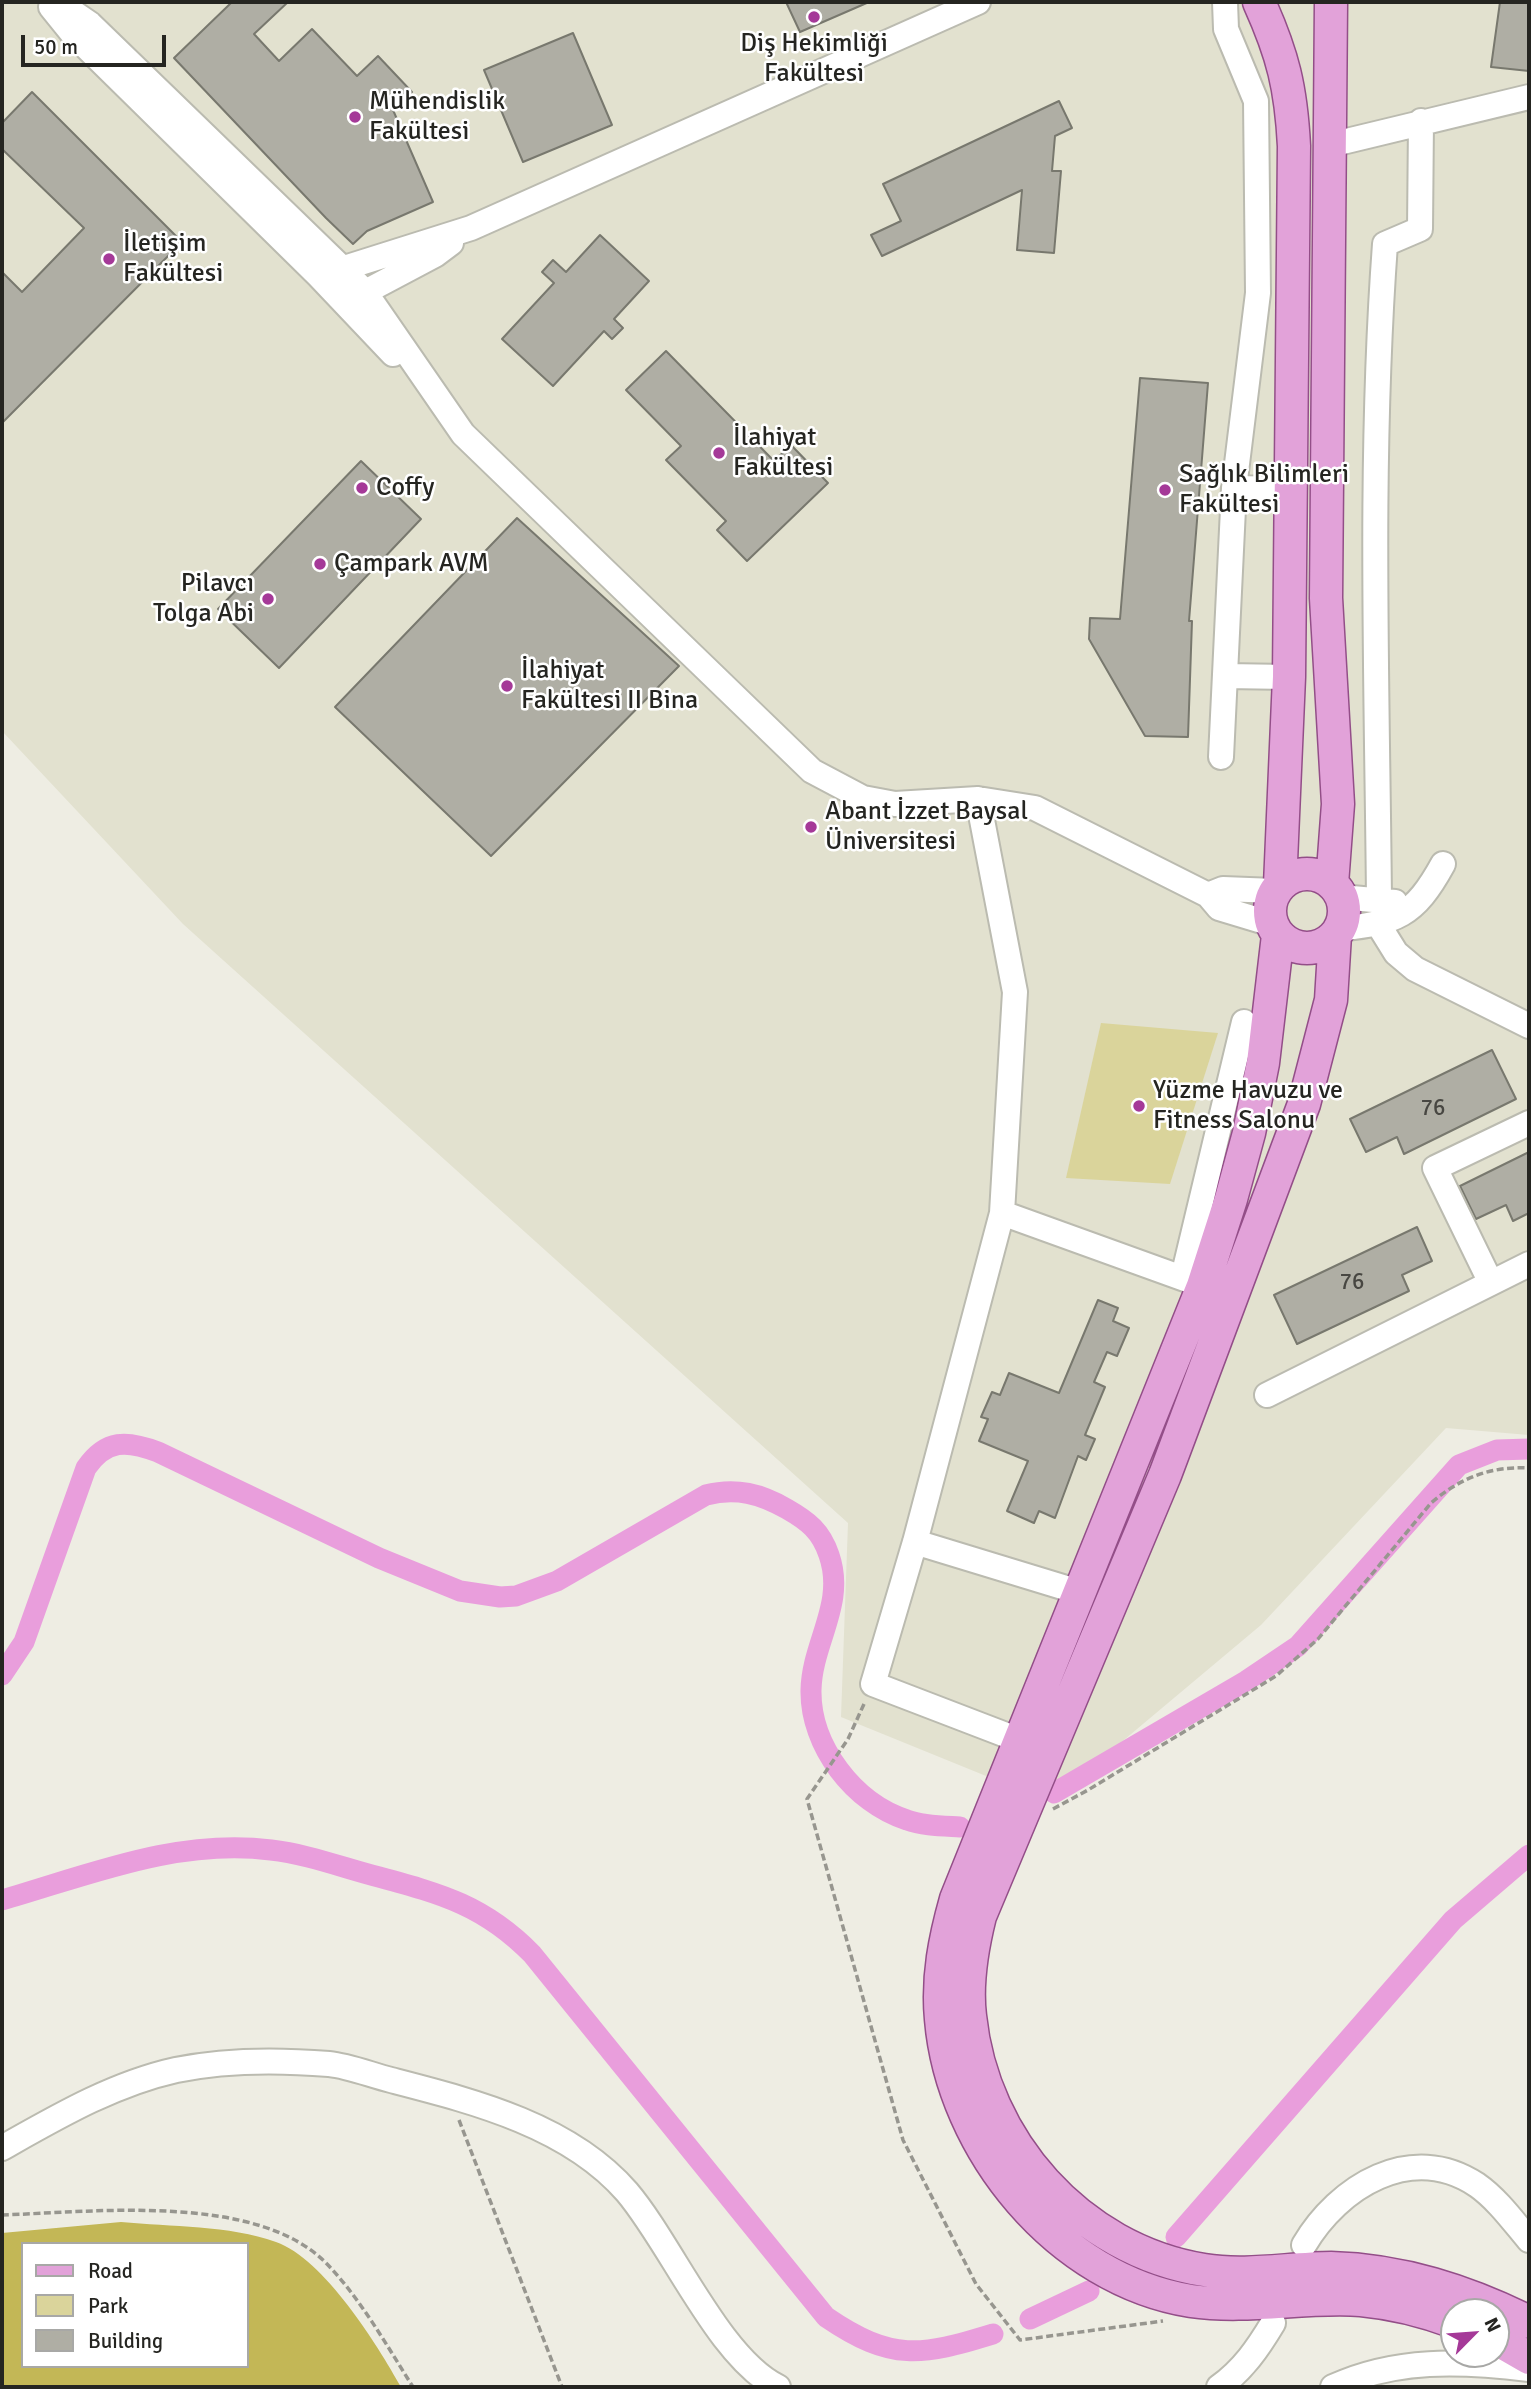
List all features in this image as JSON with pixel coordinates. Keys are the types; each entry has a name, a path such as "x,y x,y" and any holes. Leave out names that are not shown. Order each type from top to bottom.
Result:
{"main road":[{"path":"1259,2 1273,34 1291,91 1294,146 1289,677 1277,888 1269,912 1275,930 1263,1063 1231,1199 1193,1282 1079,1592 956,1899 941,1965 941,2019 948,2062 960,2102 999,2175 1026,2207 1088,2261 1152,2291 1192,2301 1232,2303 1359,2300 1440,2317"},
{"path":"1331,2 1326,598 1338,804 1336,890 1344,917 1337,932 1331,1000 1304,1104 1165,1475 980,1916 970,1979 970,2014 976,2054 1002,2122 1020,2153 1058,2196 1101,2231 1132,2250 1206,2271 1331,2268 1390,2273 1479,2298 1529,2322"},
{"path":"1277,888 1298,874 1310,873 1336,890"},
{"path":"1275,930 1288,944 1311,948 1322,945 1337,932"},
{"path":"1510,2347 1529,2358"}],"street":[{"path":"47,2 72,33 330,272"},
{"path":"58,2 90,24 355,298 463,433 812,771 863,798 895,804 978,799 1035,808 1208,895 1219,908 1275,930"},
{"path":"330,272 471,228 978,2"},
{"path":"1221,757 1234,488 1258,293 1256,101 1226,29 1225,2"},
{"path":"1330,145 1420,121 1529,97"},
{"path":"1379,899 1375,428 1380,303 1385,244 1420,229 1420,121"},
{"path":"1258,219 1291,250"},
{"path":"355,298 436,255 471,228"},
{"path":"1234,488 1289,489"},
{"path":"1226,676 1289,677"},
{"path":"978,799 1015,992 1002,1213 915,1542 873,1684 1019,1740"},
{"path":"1337,932 1395,919 1407,911 1435,879 1443,864"},
{"path":"1208,895 1223,889 1277,888"},
{"path":"1336,890 1394,901 1407,911"},
{"path":"1378,924 1396,953 1415,969 1529,1026"},
{"path":"1002,1213 1193,1282 1244,1022"},
{"path":"1491,1283 1435,1168 1529,1123"},
{"path":"1267,1395 1529,1264"},
{"path":"915,1542 1079,1592"},
{"path":"2,2148 94,2098 175,2070 214,2064 331,2064 451,2095 530,2125 597,2164 626,2192 747,2367 778,2387"},
{"path":"1304,2245 1325,2212 1345,2195 1385,2174 1410,2169 1436,2169 1477,2185 1529,2240"},
{"path":"1219,2387 1236,2375 1256,2352 1273,2323"},
{"path":"1333,2387 1373,2371 1399,2366 1473,2362 1529,2369"}],"path":[{"path":"1020,1817 1047,1812 1088,1790 1268,1682 1318,1639 1431,1503 1445,1491 1478,1473 1497,1469 1529,1468"},
{"path":"808,1797 848,1739 873,1684"},
{"path":"451,2095 562,2387"},
{"path":"2,2215 147,2210 233,2218 273,2229 301,2243 327,2264 355,2298 413,2387"}],"shaded area":[{"name":"Abant İzzet Baysal Üniversitesi","path":"2,2 1529,2 1529,1435 1446,1428 1261,1625 1050,1802 841,1717 848,1523 183,924 2,731"},
{"path":"121,2222 239,2232 276,2242 294,2251 330,2284 348,2305 401,2387 2,2387 2,2233"}],"green space":[{"name":"Yüzme Havuzu ve Fitness Salonu","path":"1101,1023 1218,1033 1170,1184 1066,1178"}],"building":[{"name":"Mühendislik Fakültesi","path":"232,2 288,2 254,34 279,61 312,29 357,76 378,56 412,92 393,110 433,202 367,231 353,244 326,218 174,58"},
{"name":"Diş Hekimliği Fakültesi","path":"786,2 869,2 800,32"},
{"path":"1500,2 1529,2 1529,71 1491,67"},
{"path":"573,33 612,125 523,162 484,70"},
{"name":"İletişim Fakültesi","path":"32,92 182,242 2,423 2,272 22,292 84,228 2,149 2,123"},
{"path":"1059,101 1072,128 1055,136 1052,171 1061,171 1054,253 1017,250 1022,190 882,256 871,235 901,221 883,184"},
{"path":"600,235 649,281 614,319 623,328 612,339 604,331 553,386 502,339 554,283 542,272 553,260 566,272"},
{"name":"İlahiyat Fakültesi","path":"666,351 774,461 791,445 828,483 747,561 717,530 726,521 666,460 681,446 626,390"},
{"path":"1140,378 1208,383 1189,621 1192,621 1188,737 1145,736 1089,639 1090,618 1120,619"},
{"name":"Çampark AVM","path":"361,461 421,519 279,668 218,609"},
{"name":"İlahiyat Fakültesi II Bina","path":"517,518 679,666 491,856 335,707"},
{"path":"1492,1050 1516,1099 1404,1154 1397,1137 1366,1152 1350,1119"},
{"path":"1529,1152 1529,1213 1513,1221 1506,1205 1476,1219 1460,1186"},
{"path":"1417,1227 1432,1261 1402,1275 1409,1291 1297,1344 1274,1295"},
{"path":"1098,1300 1118,1308 1113,1321 1129,1328 1117,1356 1107,1352 1094,1382 1105,1387 1085,1435 1095,1439 1086,1460 1078,1456 1055,1518 1039,1511 1034,1523 1007,1511 1028,1461 979,1441 988,1419 981,1417 992,1392 1000,1395 1009,1373 1059,1393"}],"waterway":[{"path":"2,1675 24,1642 86,1468 109,1447 127,1444 158,1452 379,1558 460,1591 500,1597 516,1596 557,1581 706,1495 748,1493 795,1513 818,1533 829,1555 834,1590 811,1690 818,1732 839,1770 853,1786 888,1812 920,1823 960,1827"},
{"path":"1054,1793 1246,1681 1298,1646 1459,1465 1497,1450 1529,1449"},
{"path":"2,1900 134,1861 202,1849 236,1848 271,1850 312,1858 423,1889 462,1904 497,1924 532,1954 826,2317 870,2342 907,2351 946,2347 993,2334"},
{"path":"1176,2237 1453,1920 1529,1855"},
{"path":"1030,2319 1089,2291"}],"place":[{"name":"Diş Hekimliği Fakültesi","path":"814,17"},
{"name":"Mühendislik Fakültesi","path":"355,117"},
{"name":"İletişim Fakültesi","path":"109,259"},
{"name":"İlahiyat Fakültesi","path":"719,453"},
{"name":"Coffy","path":"362,488"},
{"name":"Sağlık Bilimleri Fakültesi","path":"1165,490"},
{"name":"Çampark AVM","path":"320,564"},
{"name":"Pilavcı Tolga Abi","path":"268,599"},
{"name":"İlahiyat Fakültesi II Bina","path":"507,686"},
{"name":"Abant İzzet Baysal Üniversitesi","path":"811,827"},
{"name":"Yüzme Havuzu ve Fitness Salonu","path":"1139,1106"}]}
